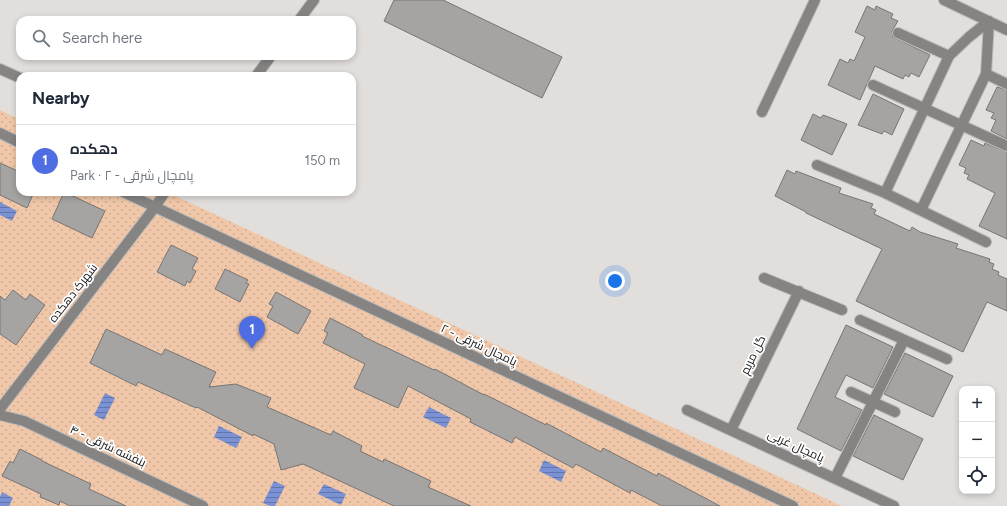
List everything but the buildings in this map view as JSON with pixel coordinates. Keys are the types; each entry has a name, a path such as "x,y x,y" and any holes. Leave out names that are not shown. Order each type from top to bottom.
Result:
{"street":[{"path":"301,16 314,0"},
{"path":"762,112 815,0"},
{"path":"946,0 1007,30"},
{"path":"885,193 949,56 989,21"},
{"path":"921,210 986,74 989,21"},
{"path":"898,33 949,56"},
{"path":"259,72 268,60"},
{"path":"0,69 16,76"},
{"path":"986,74 1007,84"},
{"path":"873,85 1007,146"},
{"path":"0,133 16,141"},
{"path":"817,165 885,193 986,242"},
{"name":"پامچال شرقی - ۲","path":"132,196 793,506"},
{"name":"شهرک دهکده","path":"0,409 162,196"},
{"path":"764,278 799,291 842,310"},
{"name":"گل مریم","path":"731,430 799,291"},
{"path":"860,320 947,359"},
{"path":"835,478 904,340"},
{"path":"851,392 895,412"},
{"name":"پامچال غربی","path":"687,410 894,506"},
{"name":"بنفشه شرقی - ۴","path":"0,415 24,421 203,506"}],"shaded area":[{"path":"0,110 16,118 16,196 176,196 842,506 0,506"}],"water":[{"path":"0,202 17,211 12,221 0,215"},
{"path":"105,393 115,398 104,420 94,415"},
{"path":"429,407 451,418 446,428 423,417"},
{"path":"219,426 242,437 236,448 214,437"},
{"path":"544,460 566,471 561,482 539,471"},
{"path":"274,481 285,486 275,506 270,506 263,503"},
{"path":"324,484 346,494 341,505 318,494"},
{"path":"2,492 13,498 9,506 0,506 0,497"}],"place":[{"name":"دهکده","path":"252,349"}]}
